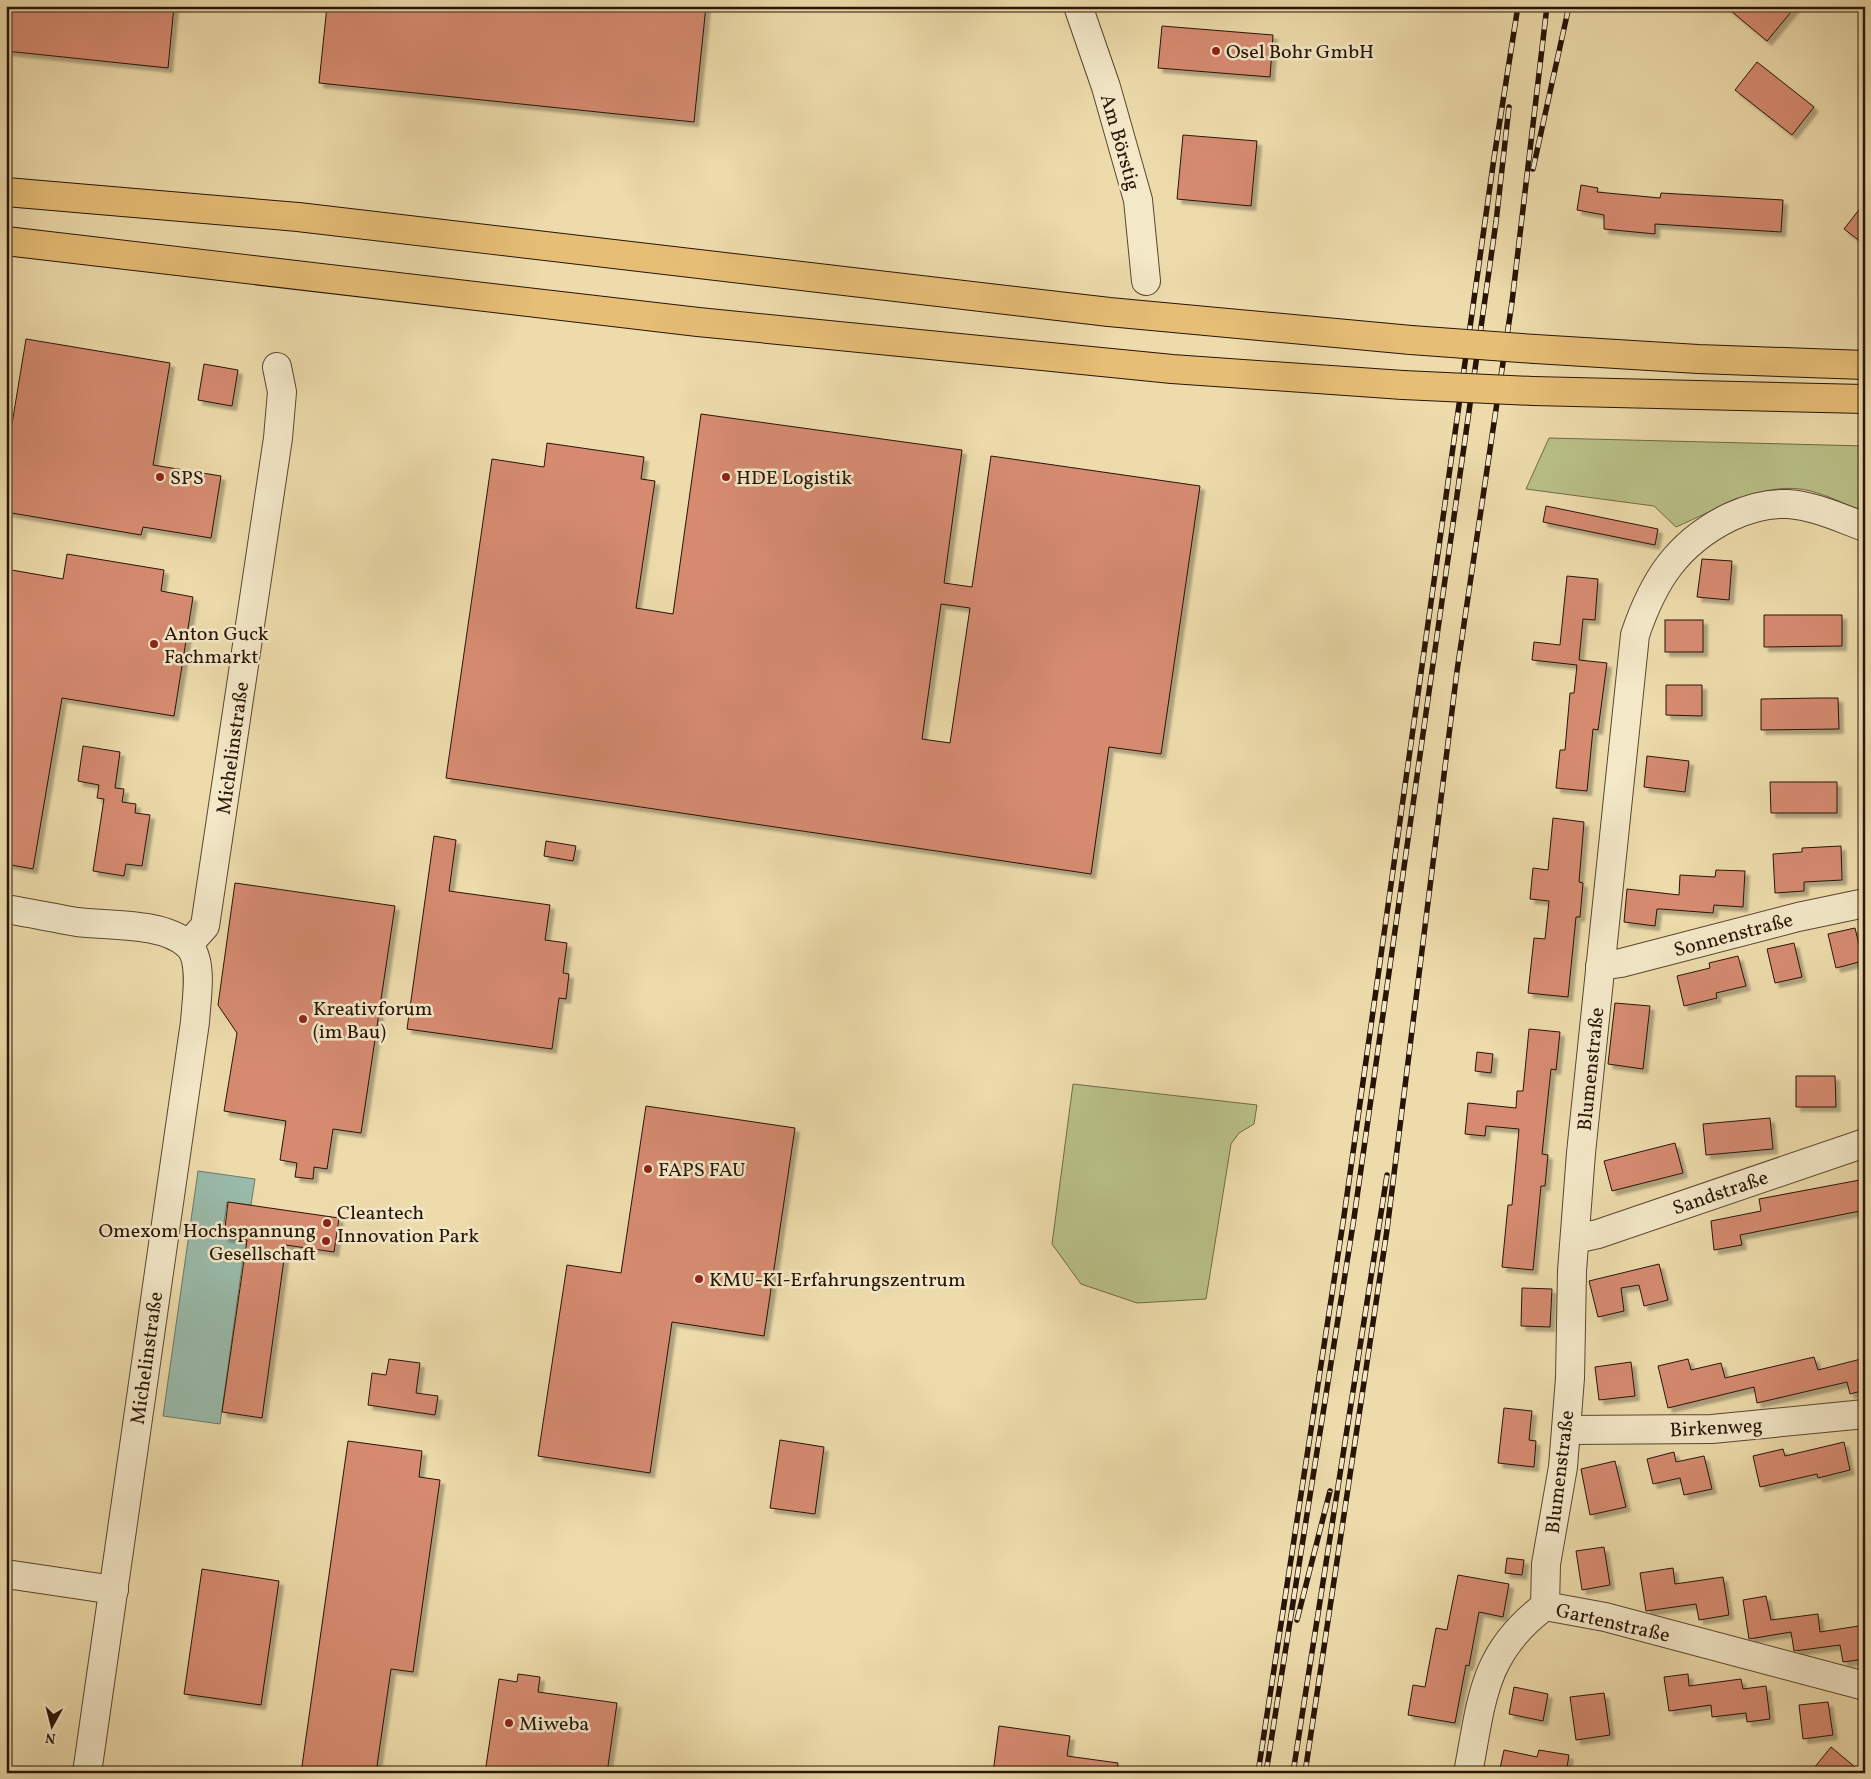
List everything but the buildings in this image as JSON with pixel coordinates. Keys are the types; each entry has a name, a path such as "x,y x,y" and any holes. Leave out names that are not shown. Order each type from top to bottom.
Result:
{"highway":[{"path":"6,192 298,217 1109,312 1411,340 1535,349 1698,359 1865,365"},
{"path":"6,241 698,322 1172,369 1533,391 1865,400"}],"street":[{"name":"Am Börstig","path":"1078,6 1106,87 1138,200 1146,281"},
{"name":"Michelinstraße","path":"87,1773 195,1022 197,962 188,945 205,926 278,438 282,392 277,367"},
{"name":"Blumenstraße","path":"1545,1606 1546,1564 1560,1493 1566,1430 1574,1239 1600,966 1635,635 1644,607 1657,583 1685,546 1718,523 1735,515 1770,505 1806,506 1865,527"},
{"name":"Sonnenstraße","path":"1600,966 1621,963 1798,917 1865,902"},
{"path":"6,909 79,922 130,926 166,933 188,945"},
{"name":"Sandstraße","path":"1574,1239 1598,1234 1865,1142"},
{"name":"Birkenweg","path":"1566,1430 1712,1429 1865,1414"},
{"path":"6,1574 114,1590"},
{"name":"Gartenstraße","path":"1468,1773 1483,1694 1496,1658 1525,1620 1545,1606 1605,1617 1865,1686"}],"green space":[{"path":"1549,438 1865,446 1865,512 1811,491 1794,488 1776,489 1741,498 1676,527 1654,506 1526,489"},
{"path":"1073,1084 1257,1105 1254,1124 1239,1133 1231,1144 1206,1299 1137,1303 1081,1284 1052,1244"}],"shaded area":[{"path":"198,1171 255,1179 251,1205 227,1202 222,1238 258,1243 257,1254 244,1252 220,1424 163,1416"}],"railway":[{"path":"1258,1773 1344,1216 1494,158 1518,6"},
{"path":"1305,1773 1387,1230 1457,671 1512,302 1547,6"},
{"path":"1533,169 1569,6"},
{"path":"1266,1773 1354,1218 1496,222 1509,107"},
{"path":"1293,1773 1387,1175"},
{"path":"1297,1620 1330,1491"}],"place":[{"name":"Osel Bohr GmbH","path":"1216,51"},
{"name":"SPS","path":"160,477"},
{"name":"HDE Logistik","path":"726,477"},
{"name":"Anton Guck Fachmarkt","path":"154,644"},
{"name":"Kreativforum (im Bau)","path":"303,1019"},
{"name":"FAPS FAU","path":"648,1169"},
{"name":"Cleantech Innovation Park","path":"327,1223"},
{"name":"Omexom Hochspannung Gesellschaft","path":"326,1241"},
{"name":"KMU-KI-Erfahrungszentrum","path":"699,1279"},
{"name":"Miweba","path":"509,1723"}]}
